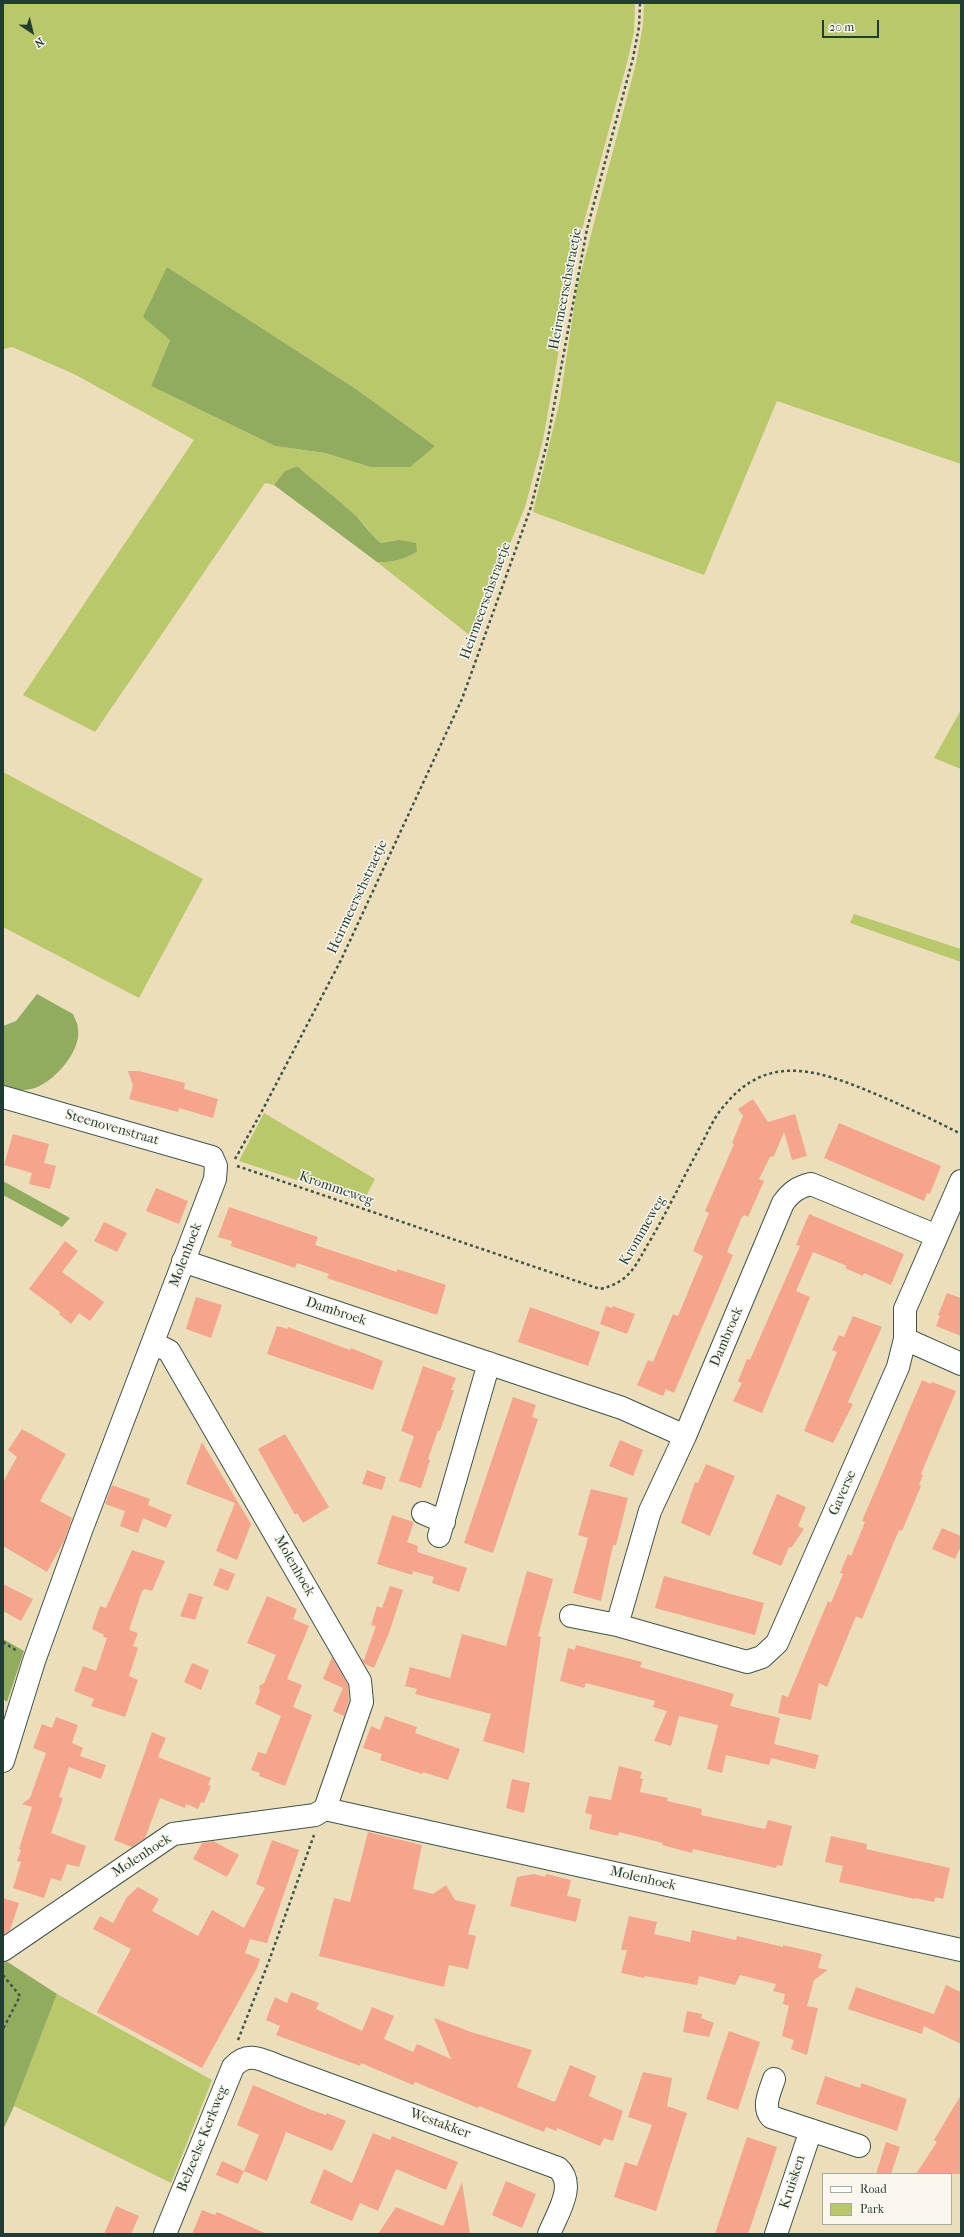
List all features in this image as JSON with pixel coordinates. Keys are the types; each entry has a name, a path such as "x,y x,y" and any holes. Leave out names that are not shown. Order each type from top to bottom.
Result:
{"street":[{"name":"Steenovenstraat","path":"3,1097 212,1157 225,1166"},
{"name":"Molenhoek","path":"3,1761 34,1661 82,1528 215,1179 225,1166"},
{"name":"Gaverse","path":"571,1616 617,1625 747,1662 762,1657 777,1643 898,1366 905,1339 906,1308 961,1181"},
{"name":"Dambroek","path":"183,1261 622,1408 685,1436 783,1203 790,1194 800,1187 811,1184 937,1236"},
{"path":"905,1339 961,1364"},
{"name":"Molenhoek","path":"3,1950 173,1834 315,1815 325,1808 362,1702 360,1681 169,1351 153,1343"},
{"path":"423,1513 442,1529 489,1363"},
{"path":"617,1625 650,1511 685,1436"},
{"name":"Molenhoek","path":"325,1808 961,1950"},
{"name":"Belzeelse Kerkweg","path":"165,2234 232,2067 247,2058"},
{"name":"Westakker","path":"247,2058 558,2168 564,2173 566,2191 549,2234"},
{"path":"774,2080 766,2105 767,2112 771,2117 859,2146"},
{"name":"Kruisken","path":"776,2234 811,2130"}],"path":[{"name":"Heirmeerschstraetje","path":"225,1166 235,1159 262,1111 341,960 462,699 531,507 547,442 587,229 633,58 639,27 640,3"},
{"name":"Krommeweg","path":"225,1166 600,1289 615,1286 627,1277 666,1212 718,1113 736,1093 747,1084 765,1075 796,1070 808,1070 842,1080 961,1134"},
{"path":"247,2058 236,2046 325,1808"},
{"path":"3,1975 20,1996 3,2029"}],"green space":[{"path":"3,3 635,3 634,32 627,63 577,248 543,440 525,507 472,637 377,562 398,560 417,552 399,540 381,543 351,511 297,466 285,471 274,485 265,483 95,732 23,695 194,440 74,374 12,347 3,349","holes":["167,267 356,389 435,446 370,467 325,453 275,446 151,386 170,340"]},
{"path":"644,3 961,3 961,464 777,401 704,575 533,512 560,400 577,288 636,63 643,25"},
{"path":"167,267 356,389 435,446 410,467 370,467 325,453 275,446 151,386 170,340 143,317"},
{"path":"297,466 349,509 381,543 399,540 416,543 417,552 398,560 377,562 274,485 285,471"},
{"path":"961,710 961,769 934,758"},
{"path":"3,772 203,879 139,998 3,927"},
{"path":"854,914 961,949 961,962 850,923"},
{"path":"37,994 73,1014 78,1029 78,1038 75,1047 64,1066 48,1081 28,1090 3,1089 3,1026 16,1021"},
{"path":"264,1113 375,1179 363,1202 239,1161"},
{"path":"3,1181 70,1218 62,1227 3,1195"},
{"path":"3,1639 24,1651 7,1702 3,1699"},
{"path":"3,1959 57,1994 14,2106 3,2130"},
{"path":"57,1994 212,2080 171,2183 14,2106"}],"building":[{"path":"128,1071 139,1071 185,1083 184,1089 218,1099 213,1118 179,1108 178,1112 129,1099 133,1086"},
{"path":"753,1099 768,1122 795,1114 807,1156 792,1160 784,1132 774,1156 770,1157 759,1179 764,1181 748,1217 744,1215 741,1219 727,1252 733,1255 674,1393 666,1389 663,1396 637,1385 648,1360 653,1362 673,1314 678,1316 703,1256 693,1251 709,1213 705,1211 734,1144 732,1143 743,1116 738,1109"},
{"path":"839,1123 941,1166 930,1194 927,1193 924,1201 824,1158"},
{"path":"13,1134 49,1144 44,1163 56,1166 50,1189 29,1184 32,1173 4,1165"},
{"path":"156,1188 188,1201 179,1224 146,1211"},
{"path":"229,1207 318,1237 315,1245 397,1272 397,1269 446,1285 437,1315 327,1278 329,1274 297,1263 295,1268 231,1246 232,1241 218,1237"},
{"path":"809,1214 904,1254 891,1285 864,1273 863,1276 845,1268 847,1266 813,1252 796,1291 810,1297 762,1413 733,1401 742,1383 738,1381 747,1359 750,1360 800,1246 796,1245"},
{"path":"104,1222 127,1233 117,1252 94,1241"},
{"path":"65,1241 78,1251 62,1272 104,1302 90,1321 79,1313 71,1324 59,1314 60,1312 29,1289"},
{"path":"947,1293 961,1298 961,1336 936,1326 940,1316 938,1315"},
{"path":"196,1297 222,1305 211,1338 186,1329"},
{"path":"606,1306 612,1308 613,1306 635,1314 627,1334 600,1324"},
{"path":"530,1307 600,1332 588,1366 518,1342"},
{"path":"853,1316 882,1327 848,1402 853,1404 833,1443 804,1431 837,1352 832,1350 839,1335 844,1337"},
{"path":"277,1326 288,1329 288,1327 350,1350 351,1348 383,1361 373,1390 267,1354"},
{"path":"423,1366 456,1378 451,1390 454,1390 440,1431 438,1430 428,1459 430,1460 421,1488 399,1481 414,1436 401,1431"},
{"path":"922,1380 956,1391 921,1474 923,1475 919,1485 921,1486 902,1531 899,1530 862,1619 856,1616 827,1687 819,1683 811,1720 778,1713 782,1695 788,1697 828,1601 831,1603 843,1574 840,1573 848,1554 851,1556 865,1522 862,1521"},
{"path":"513,1397 536,1405 532,1417 538,1419 493,1553 464,1543"},
{"path":"22,1429 66,1454 40,1501 72,1518 64,1541 47,1572 3,1546 3,1482 17,1457 8,1450"},
{"path":"285,1434 329,1507 303,1523 297,1513 295,1515 258,1449"},
{"path":"620,1440 643,1450 633,1476 609,1466"},
{"path":"202,1442 251,1524 237,1560 216,1551 235,1503 186,1484"},
{"path":"706,1464 735,1476 710,1536 681,1523 695,1482 698,1483"},
{"path":"367,1470 386,1477 382,1490 362,1484"},
{"path":"112,1485 150,1499 148,1505 172,1515 166,1528 143,1518 138,1533 120,1526 125,1511 105,1504"},
{"path":"591,1489 628,1498 616,1545 613,1545 601,1601 573,1593 588,1538 578,1535"},
{"path":"777,1494 806,1507 798,1526 804,1529 791,1548 789,1547 781,1566 752,1554"},
{"path":"392,1515 414,1522 407,1542 418,1546 417,1552 467,1568 459,1592 432,1583 434,1577 413,1571 412,1575 377,1564"},
{"path":"942,1528 961,1536 961,1546 955,1559 932,1549"},
{"path":"132,1550 165,1561 152,1591 145,1589 142,1591 129,1630 138,1633 133,1646 138,1648 129,1676 138,1680 125,1717 91,1706 94,1699 74,1691 83,1666 96,1671 107,1638 103,1637 104,1635 92,1629 100,1606 106,1608"},
{"path":"220,1568 235,1574 228,1591 213,1585"},
{"path":"527,1571 553,1579 538,1636 541,1637 524,1753 483,1741 491,1714 415,1694 417,1689 405,1686 410,1667 450,1678 462,1634 506,1646"},
{"path":"664,1576 764,1603 755,1635 655,1608"},
{"path":"3,1584 33,1599 21,1621 3,1611"},
{"path":"390,1586 403,1590 389,1633 374,1668 365,1664 361,1659 364,1660 376,1626 371,1625 377,1606 382,1608"},
{"path":"189,1593 203,1597 195,1620 180,1616"},
{"path":"267,1596 297,1609 293,1619 309,1626 287,1679 302,1685 293,1707 312,1715 285,1786 259,1776 260,1773 251,1770 258,1752 266,1754 281,1716 255,1704 260,1691 259,1686 264,1683 276,1655 247,1643"},
{"path":"576,1645 642,1662 640,1667 734,1694 730,1706 780,1718 774,1744 819,1755 815,1769 771,1758 769,1765 726,1755 722,1773 707,1769 718,1725 679,1716 671,1746 654,1741 667,1711 653,1707 655,1701 586,1683 584,1688 560,1681 568,1648 575,1650"},
{"path":"332,1657 348,1685 349,1700 344,1716 333,1711 343,1688 323,1679"},
{"path":"192,1663 209,1670 201,1690 184,1682"},
{"path":"385,1716 417,1727 415,1733 460,1749 448,1780 423,1772 422,1774 380,1760 382,1754 363,1748 371,1726 380,1730"},
{"path":"56,1717 78,1725 72,1743 83,1748 80,1756 106,1765 101,1779 69,1767 59,1797 63,1798 51,1833 86,1846 79,1867 67,1864 61,1881 51,1878 44,1898 13,1888 21,1862 17,1861 21,1850 19,1849 32,1807 22,1804 30,1798 46,1753 33,1748 42,1724 52,1728"},
{"path":"152,1732 166,1738 158,1757 211,1778 208,1785 211,1786 204,1803 201,1802 198,1809 186,1804 185,1808 160,1798 145,1838 132,1847 114,1840"},
{"path":"619,1766 642,1772 640,1778 643,1779 640,1792 668,1798 667,1801 702,1809 701,1815 765,1829 768,1820 792,1826 782,1866 777,1865 776,1868 693,1849 692,1853 662,1845 663,1843 619,1832 618,1836 589,1829 592,1815 585,1813 589,1796 611,1800"},
{"path":"512,1779 530,1783 524,1813 506,1808"},
{"path":"368,1832 422,1845 413,1889 433,1894 446,1885 455,1900 476,1905 468,1934 476,1936 468,1969 449,1965 444,1987 319,1956 334,1898 350,1902"},
{"path":"831,1836 867,1844 866,1849 950,1868 943,1899 935,1897 934,1902 915,1899 839,1882 843,1866 825,1862"},
{"path":"272,1840 299,1850 267,1943 250,1939 245,1953 260,1959 257,1968 202,2068 97,2012 131,1949 93,1929 100,1916 113,1923 127,1897 138,1887 159,1899 152,1911 198,1936 212,1910 244,1928 265,1888 256,1884"},
{"path":"213,1841 239,1855 227,1877 193,1859 202,1843"},
{"path":"534,1874 545,1877 546,1874 571,1880 567,1896 581,1899 576,1922 510,1906 517,1877"},
{"path":"3,1898 19,1903 10,1930 3,1935"},
{"path":"629,1916 657,1922 654,1934 690,1942 692,1930 736,1940 737,1936 783,1947 783,1945 822,1954 818,1968 828,1970 814,1980 807,2006 818,2008 807,2055 791,2049 794,2040 782,2036 789,2006 783,2004 785,1994 773,1991 776,1984 740,1975 735,1985 699,1976 697,1985 645,1976 644,1978 621,1973 627,1950 621,1950"},
{"path":"946,1985 961,1992 961,2044 924,2026 922,2034 848,2009 856,1987 934,2014"},
{"path":"291,1992 319,2003 316,2009 362,2031 372,2007 394,2016 384,2039 413,2052 417,2044 451,2059 434,2018 471,2032 532,2050 517,2087 555,2102 570,2065 596,2076 589,2096 623,2111 613,2141 604,2138 600,2146 557,2128 556,2131 546,2127 544,2132 479,2106 478,2108 415,2082 413,2085 361,2063 360,2066 276,2035 280,2026 266,2020 275,1997 287,2003"},
{"path":"687,2011 702,2014 701,2018 714,2023 709,2037 683,2032"},
{"path":"729,2031 760,2042 738,2110 706,2099"},
{"path":"643,2072 672,2078 667,2106 687,2113 656,2211 614,2197 625,2162 637,2166 652,2125 628,2117"},
{"path":"825,2076 860,2088 861,2083 907,2099 897,2131 816,2104"},
{"path":"253,2085 309,2109 326,2115 327,2113 346,2121 332,2151 286,2132 267,2181 244,2171 259,2135 237,2125"},
{"path":"961,2095 961,2174 917,2173 937,2142 934,2140"},
{"path":"373,2133 390,2140 392,2136 458,2162 446,2190 396,2169 378,2211 360,2203 352,2221 310,2203 324,2169 352,2183"},
{"path":"747,2137 777,2147 770,2169 748,2234 715,2234"},
{"path":"886,2142 900,2147 891,2173 876,2173"},
{"path":"222,2161 244,2171 238,2184 216,2175"},
{"path":"506,2181 536,2194 522,2228 492,2215"},
{"path":"462,2182 470,2234 378,2234 396,2207 443,2226"},
{"path":"116,2206 139,2216 131,2234 104,2234"},
{"path":"202,2210 215,2215 217,2212 267,2234 192,2234"}]}
